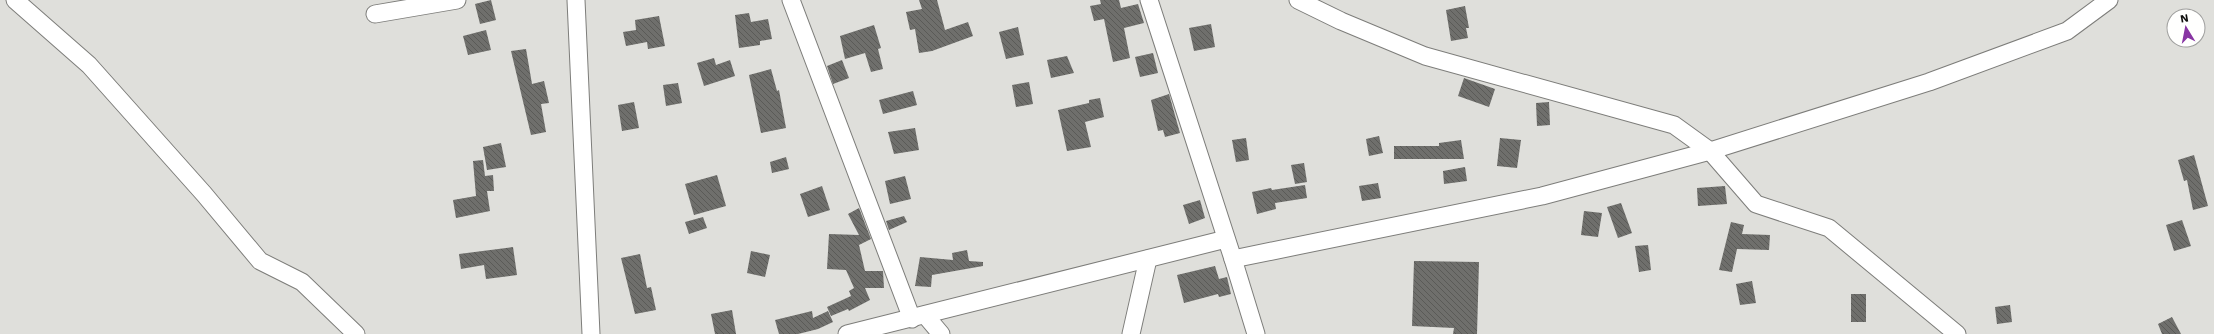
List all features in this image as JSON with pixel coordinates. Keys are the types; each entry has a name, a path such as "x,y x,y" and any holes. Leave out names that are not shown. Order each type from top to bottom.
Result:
{"street":[{"path":"15,0 89,65 204,194 260,261 302,282 356,334"},
{"path":"375,14 457,0"},
{"path":"576,0 591,334"},
{"path":"791,0 919,317 941,334"},
{"path":"1149,0 1256,334"},
{"path":"1298,0 1341,21 1425,56 1674,124 1710,151 1756,204 1828,228 1957,334"},
{"path":"1233,259 1542,196 1710,151 1929,82 2067,31 2109,0"},
{"path":"847,334 1226,240"},
{"path":"1131,334 1148,259"}],"building":[{"path":"491,0 496,20 480,24 475,4"},
{"path":"919,0 937,0 945,30 968,22 973,36 932,51 919,53 915,29 910,30 906,12 922,9"},
{"path":"1100,0 1119,0 1121,8 1138,4 1144,23 1124,28 1130,58 1113,62 1104,19 1094,21 1090,6 1101,4"},
{"path":"1465,6 1469,28 1466,28 1468,38 1451,41 1446,10"},
{"path":"749,13 751,22 768,19 772,39 760,41 760,45 739,48 735,15"},
{"path":"659,16 665,46 648,49 647,42 626,46 623,32 636,30 635,20"},
{"path":"1211,24 1215,47 1194,51 1189,28"},
{"path":"874,25 881,48 878,49 883,69 871,72 865,53 845,59 840,36"},
{"path":"1018,27 1024,55 1006,59 999,32"},
{"path":"486,30 491,50 468,55 463,36"},
{"path":"526,49 532,84 544,81 549,103 541,104 546,132 531,135 511,51"},
{"path":"1153,53 1158,73 1140,77 1135,57"},
{"path":"1067,56 1074,73 1051,78 1047,60"},
{"path":"714,58 716,65 730,60 735,76 704,86 697,63"},
{"path":"842,60 849,78 833,84 827,66"},
{"path":"771,69 777,91 779,90 786,128 761,133 749,75"},
{"path":"1464,78 1495,89 1489,107 1458,96"},
{"path":"1029,82 1033,104 1016,107 1012,85"},
{"path":"678,83 682,103 666,106 663,85"},
{"path":"913,91 917,105 883,114 879,100"},
{"path":"1169,94 1180,133 1165,137 1163,130 1158,131 1151,100"},
{"path":"1100,98 1104,117 1085,122 1091,147 1067,151 1058,110 1089,103 1089,100"},
{"path":"634,102 639,128 622,131 618,105"},
{"path":"1549,102 1550,125 1537,126 1536,103"},
{"path":"915,128 919,150 894,154 888,132"},
{"path":"1379,136 1383,153 1369,156 1366,139"},
{"path":"1246,138 1249,160 1236,162 1232,140"},
{"path":"1500,138 1521,140 1517,168 1497,166"},
{"path":"1461,140 1464,159 1394,159 1394,146 1439,146 1439,143"},
{"path":"501,143 506,167 487,170 483,147"},
{"path":"2194,155 2208,206 2193,210 2187,180 2184,181 2178,160"},
{"path":"786,157 789,169 772,173 770,162"},
{"path":"483,160 485,176 493,175 494,191 487,191 490,211 456,218 453,200 476,196 473,161"},
{"path":"1304,163 1307,182 1295,184 1291,165"},
{"path":"1465,167 1467,181 1444,184 1443,171"},
{"path":"717,175 726,206 694,215 685,184"},
{"path":"905,176 911,199 890,204 885,181"},
{"path":"1378,183 1381,198 1362,201 1359,186"},
{"path":"1305,185 1307,198 1275,203 1276,209 1257,214 1252,192 1271,188 1272,190"},
{"path":"822,186 830,210 808,217 800,194"},
{"path":"1725,186 1727,204 1698,206 1697,188"},
{"path":"1200,200 1205,218 1189,224 1183,205"},
{"path":"1621,203 1632,233 1618,238 1607,207"},
{"path":"859,208 871,239 859,245 865,271 883,271 884,288 865,288 870,300 849,311 848,309 831,316 827,307 851,296 849,291 854,288 846,270 827,269 829,234 859,235 848,214"},
{"path":"1584,211 1602,213 1598,237 1581,235"},
{"path":"904,216 907,222 889,230 886,221"},
{"path":"703,217 707,228 689,234 685,222"},
{"path":"2182,220 2191,246 2174,251 2166,225"},
{"path":"1731,222 1744,225 1742,234 1770,235 1769,250 1737,249 1732,272 1719,270"},
{"path":"1648,245 1651,270 1639,272 1635,246"},
{"path":"513,247 517,275 486,279 484,265 461,269 459,254"},
{"path":"967,250 969,261 983,262 983,266 932,275 931,287 915,286 920,257 953,260 952,253"},
{"path":"751,251 770,255 765,277 747,273"},
{"path":"640,254 647,288 651,287 656,310 635,314 621,258"},
{"path":"1414,261 1479,262 1477,334 1453,334 1454,328 1412,326"},
{"path":"1215,266 1219,279 1227,277 1231,294 1219,297 1218,294 1184,303 1177,275"},
{"path":"1752,281 1756,303 1740,305 1736,284"},
{"path":"1851,294 1866,294 1866,322 1851,322"},
{"path":"2010,305 2012,322 1997,324 1995,307"},
{"path":"732,310 736,334 715,334 711,314"},
{"path":"812,311 813,318 828,311 833,322 818,329 798,334 779,334 775,320"},
{"path":"2172,317 2181,334 2162,334 2158,324"}]}
